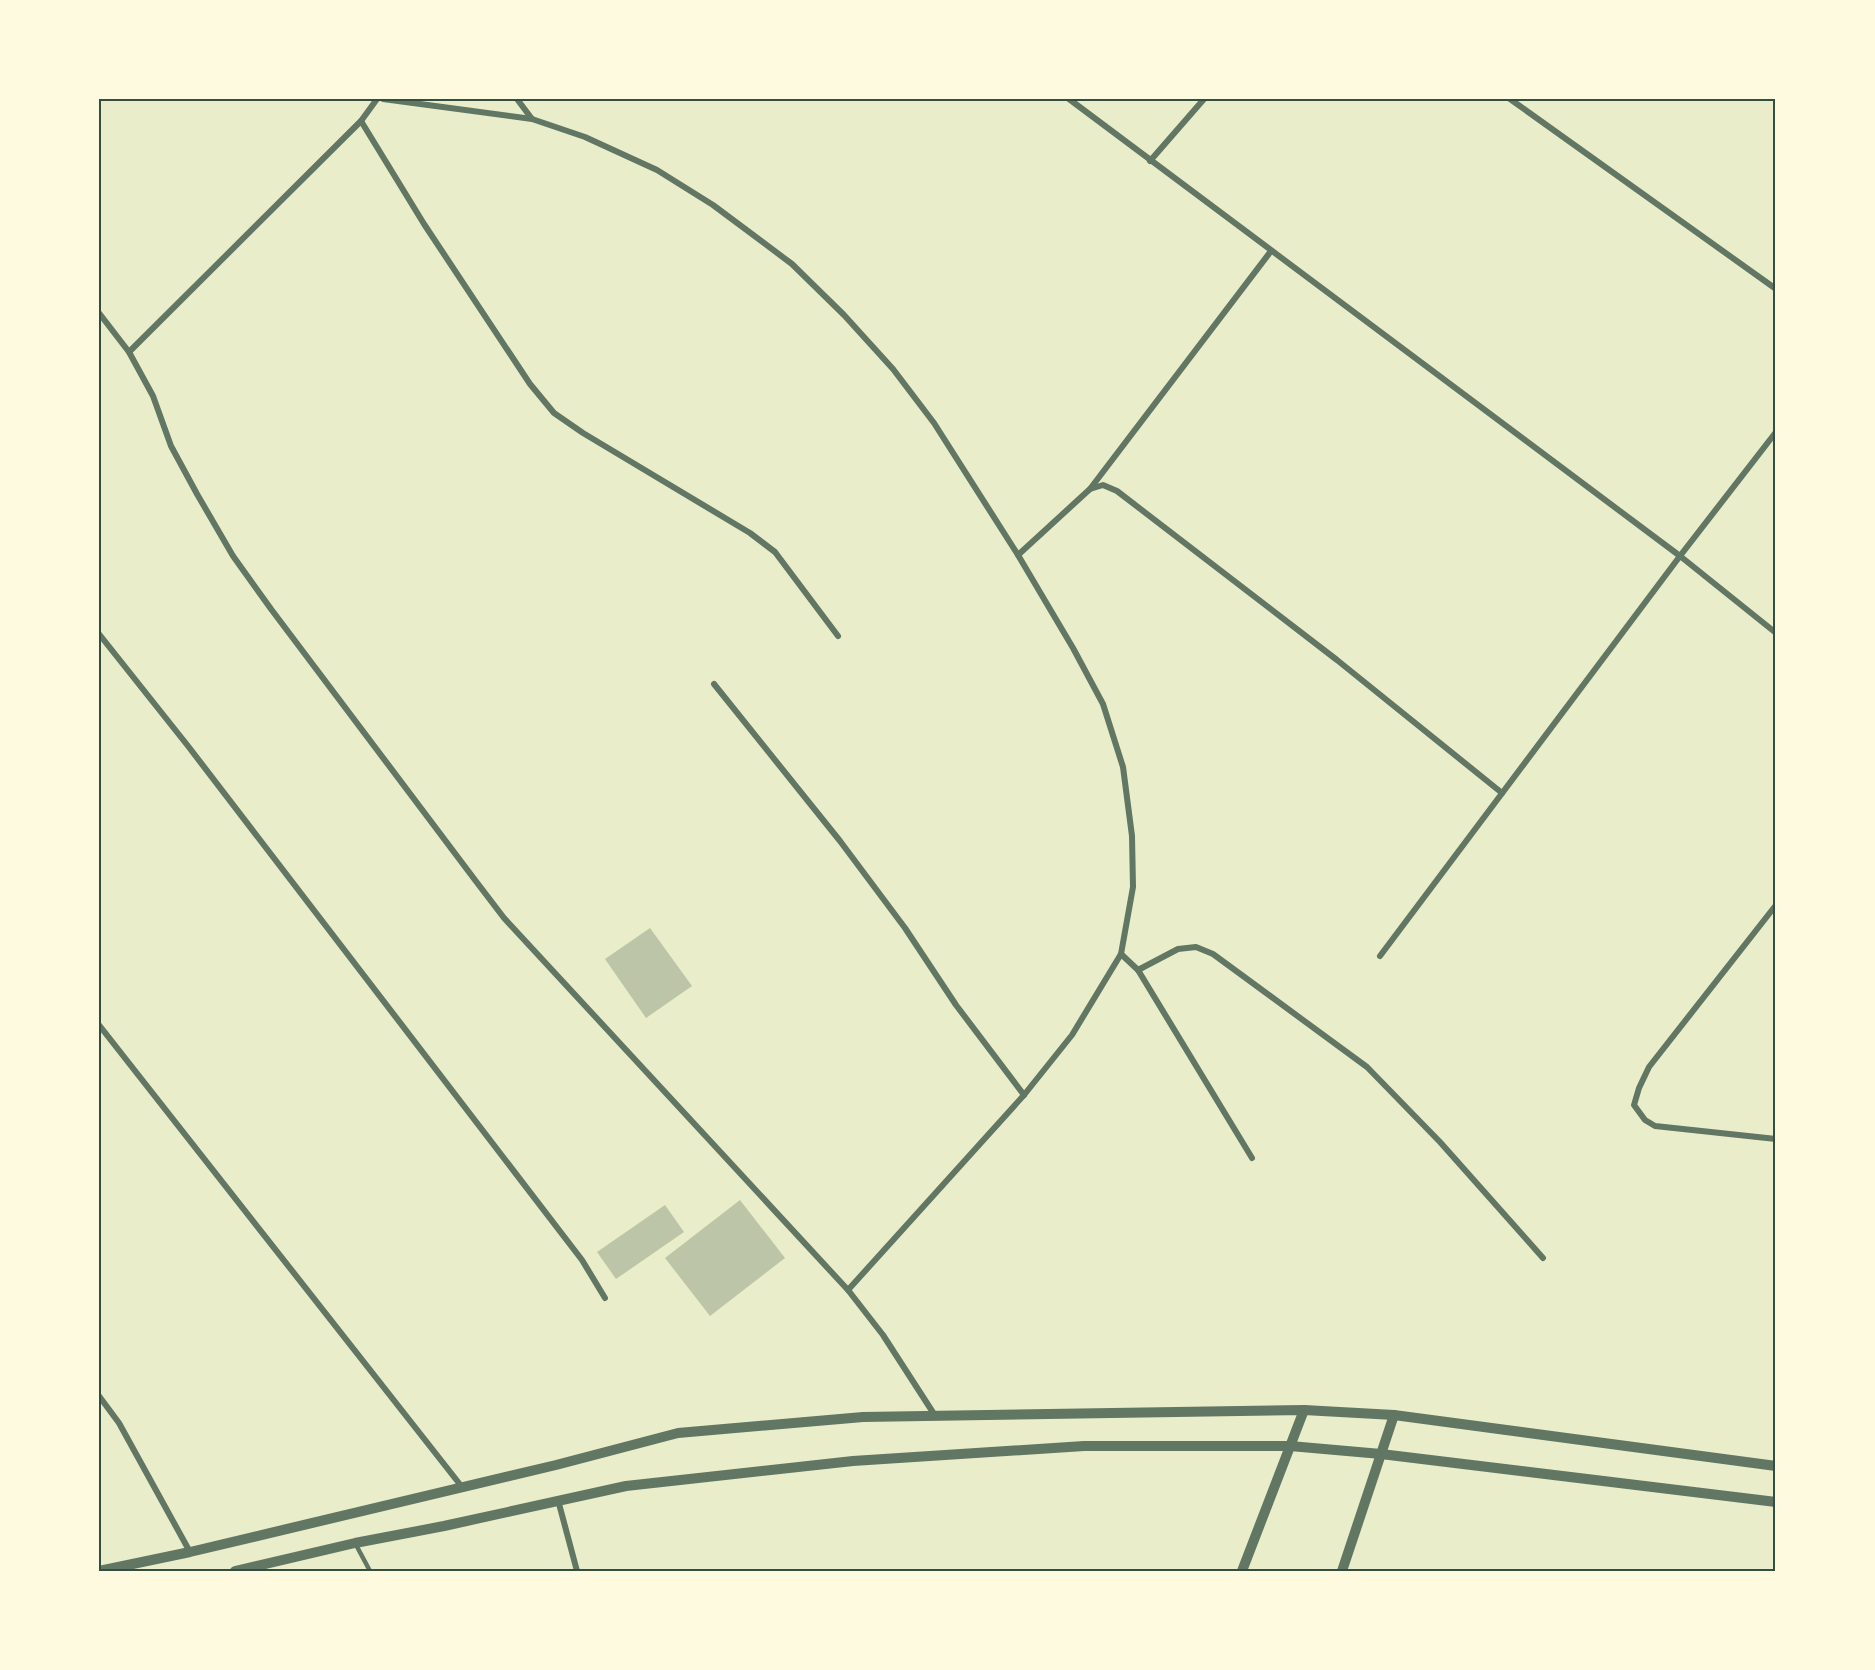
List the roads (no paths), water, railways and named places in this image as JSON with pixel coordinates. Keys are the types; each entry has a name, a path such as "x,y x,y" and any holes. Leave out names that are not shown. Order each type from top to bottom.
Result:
{"street":[{"path":"129,352 361,121 377,99"},
{"path":"383,99 532,119 585,137 657,170 713,205 792,264 844,315 893,369 934,423 1018,555 1103,704 1123,767 1132,836 1133,887 1121,954 1072,1035 1024,1095 848,1290"},
{"path":"517,99 532,119"},
{"path":"1069,99 1680,556 1776,633"},
{"path":"1150,161 1204,99"},
{"path":"1510,99 1776,289"},
{"path":"361,121 474,300 530,384 555,413 583,433 750,533 775,552 838,636"},
{"path":"1018,555 1090,489 1271,250"},
{"path":"99,313 129,352 153,396 171,446 233,556 475,880 504,918 848,1290 896,1354 934,1414"},
{"path":"1380,956 1680,556 1776,432"},
{"path":"1090,489 1103,485 1117,491 1337,660 1502,792"},
{"path":"99,634 188,746 574,1250 605,1298"},
{"path":"714,684 905,928 956,1005 1024,1095"},
{"path":"1776,905 1649,1067 1634,1105 1645,1120 1655,1126 1776,1139"},
{"path":"1138,970 1178,949 1196,947 1213,954 1366,1067 1440,1142 1543,1258"},
{"path":"1121,954 1138,970 1252,1158"},
{"path":"99,1025 462,1487"},
{"path":"99,1396 119,1423 190,1552"},
{"path":"1242,1571 1304,1410"},
{"path":"99,1571 190,1552 556,1465 678,1433 863,1417 934,1414 1304,1410 1394,1414 1776,1466"},
{"path":"1342,1571 1394,1414"},
{"path":"235,1571 355,1543 626,1486 853,1461 1084,1446 1290,1446 1381,1454 1776,1502"},
{"path":"558,1500 577,1571"}],"lane":[{"path":"355,1543 370,1571"}]}
